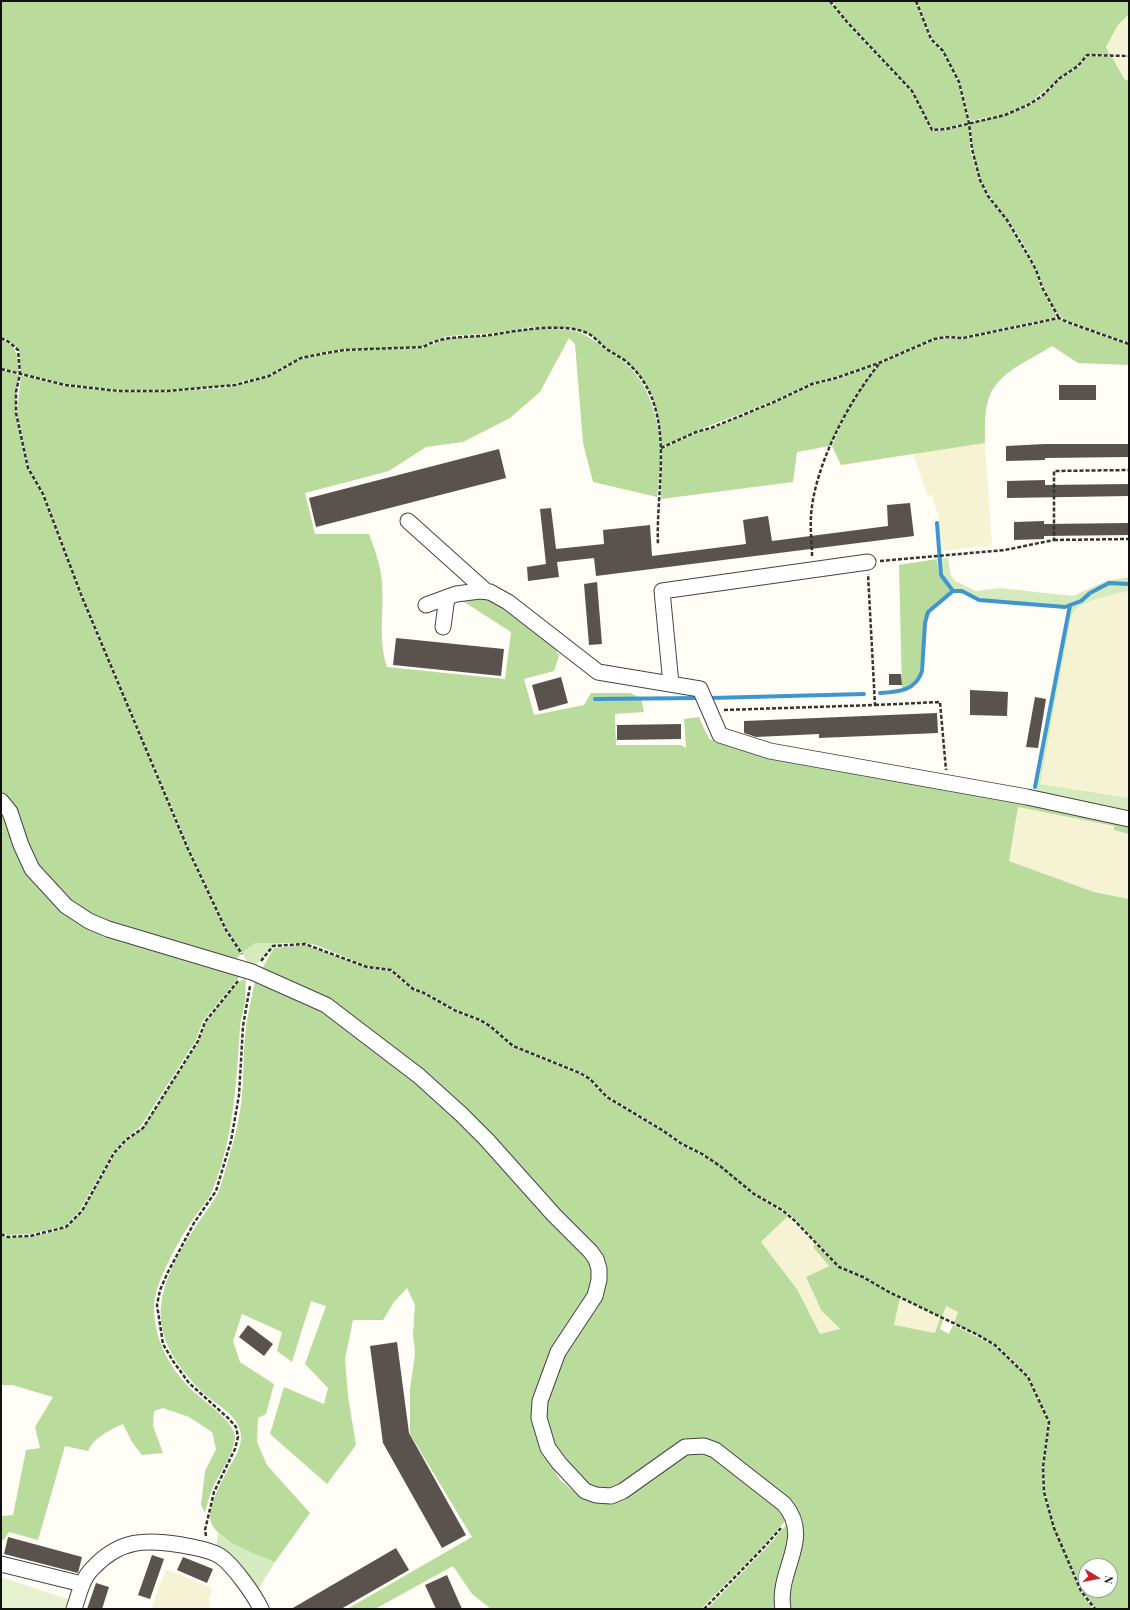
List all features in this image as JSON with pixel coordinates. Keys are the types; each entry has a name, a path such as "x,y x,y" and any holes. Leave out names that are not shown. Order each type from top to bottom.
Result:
{"street":[{"path":"408,521 487,592"},
{"path":"671,684 662,591 868,562"},
{"path":"426,605 472,592 487,592 500,596 598,672 700,689 720,735 770,752 947,782 1129,819"},
{"path":"443,627 447,598"},
{"path":"1,801 10,812 21,845 32,869 66,906 78,914 108,929 252,972 326,1006 419,1076 487,1140 554,1215 590,1251 596,1259 598,1269 598,1280 595,1296 558,1352 540,1401 539,1418 548,1448 585,1491 596,1495 611,1496 623,1491 685,1447 704,1446 715,1450 784,1504 793,1514 796,1521 795,1544 783,1590 783,1609"},
{"path":"74,1609 82,1584 92,1568 113,1550 130,1543 146,1541 163,1542 208,1550 222,1558 249,1588 261,1609"},
{"path":"1,1564 82,1584"}],"path":[{"path":"830,1 847,22 912,91 932,130 946,129 1005,114 1028,105 1042,96 1060,78 1078,66 1087,56 1129,56"},
{"path":"916,1 931,39 943,51 959,82 969,123 972,149 980,180 988,196 1007,220 1032,264 1042,290 1059,318 1129,344"},
{"path":"661,448 696,432 711,428 774,402 812,384 836,378 879,363 934,339 946,337 963,338 1059,318"},
{"path":"1,369 65,385 118,391 167,391 224,387 269,376 301,358 344,350 423,347 449,337 496,334 531,328 573,329 588,334 623,360 643,382 651,396 658,422 661,448 662,471 656,521 658,545"},
{"path":"1,338 9,342 18,350 20,374 16,392 16,413 28,468 43,494 82,597 188,849 226,930 252,972 243,1026 239,1095 231,1142 216,1191 194,1223 168,1272 160,1290 157,1305 163,1344 173,1361 189,1383 228,1418 236,1428 238,1436 235,1449 214,1492 209,1509 205,1530 208,1550"},
{"path":"813,569 811,517 814,495 824,462 845,414 863,384 879,363"},
{"path":"1054,540 1054,471 1129,470"},
{"path":"875,705 868,562 1005,550 1054,540 1129,539"},
{"path":"710,711 940,702 947,782"},
{"path":"1,1234 8,1237 30,1236 66,1227 82,1211 114,1153 126,1140 143,1128 198,1041 205,1022 237,982 252,972 273,946 305,944 367,967 391,970 413,989 424,993 456,1011 480,1020 490,1026 513,1046 566,1066 585,1076 607,1097 662,1130 682,1144 702,1154 720,1166 754,1194 782,1210 794,1220 839,1267 863,1277 889,1292 995,1345 1028,1377 1049,1422 1043,1467 1044,1492 1054,1528 1067,1562 1080,1591 1094,1609"},
{"path":"704,1609 764,1547 793,1514"}],"shaded area":[{"path":"1129,14 1129,54 1110,55 1106,47 1118,25"},
{"path":"1129,57 1129,81 1124,79 1112,58"},
{"path":"985,443 992,545 941,551 939,521 932,495 927,495 913,453"},
{"path":"1129,591 1129,798 1040,784 1071,618 1075,609 1115,593"},
{"path":"1018,807 1114,826 1114,830 1129,834 1129,899 1094,892 1009,861"},
{"path":"788,1216 815,1244 813,1247 829,1266 806,1277 821,1310 840,1330 820,1334 797,1289 761,1242"},
{"path":"900,1298 940,1318 935,1333 894,1325"},
{"path":"946,1306 958,1312 954,1323 942,1317"},
{"path":"166,1569 212,1588 209,1599 211,1609 151,1609"}],"green space":[{"path":"1,1 829,1 846,23 911,92 931,131 946,130 969,124 970,149 979,181 987,196 1006,220 1035,270 1042,290 1057,317 963,337 946,336 934,338 879,362 836,377 812,383 773,401 696,431 661,447 659,422 652,395 644,381 624,359 608,349 589,333 573,328 531,327 496,333 449,336 432,341 423,346 379,349 344,349 301,357 268,375 224,386 167,390 118,390 65,384 21,373 19,350 10,341 1,337"},
{"path":"832,1 915,1 930,40 942,52 958,83 968,122 946,128 932,129 912,91 848,22"},
{"path":"917,1 1129,1 1129,14 1118,25 1106,47 1110,55 1087,54 1078,65 1028,104 1005,114 970,121 960,82 943,51 932,38"},
{"path":"1087,56 1112,57 1124,79 1129,81 1129,343 1067,321 1061,317 1052,305 1023,243 983,185 978,173 973,152 970,123 1005,115 1029,106 1042,97 1061,79 1079,67"},
{"path":"1059,319 1066,323 1129,345 1129,365 1078,363 1052,346 1007,374 993,389 986,409 985,443 841,465 832,446 846,414 863,384 879,364 934,340 946,338 964,339"},
{"path":"531,329 569,330 579,332 620,358 636,374 646,390 653,406 657,424 660,442 660,461 657,497 593,482 583,443 575,344 569,338 540,392 510,418 463,442 426,447 389,471 305,493 315,534 369,534 377,558 381,577 382,636 384,656 387,667 505,679 511,632 458,598 488,595 554,646 559,656 554,671 524,679 534,715 584,705 591,693 630,693 641,698 644,712 615,714 616,745 681,745 686,748 684,719 699,717 709,739 725,744 853,772 1129,824 1129,834 1114,830 1114,826 1018,807 1009,861 1094,892 1129,899 1129,1609 1096,1609 1087,1598 1118,1598 1118,1558 1078,1558 1078,1583 1055,1528 1045,1491 1044,1467 1050,1422 1029,1376 996,1344 954,1323 958,1312 946,1306 942,1317 889,1291 863,1276 839,1266 795,1219 783,1209 754,1193 702,1153 682,1143 663,1129 608,1096 591,1079 581,1072 513,1045 490,1025 480,1019 456,1010 425,992 413,988 391,969 367,966 316,945 305,943 255,943 242,953 227,930 189,848 83,597 44,494 29,468 17,413 21,375 65,386 118,392 167,392 224,388 269,377 301,359 326,354 344,351 423,348 449,338 496,335"},
{"path":"1,339 7,342 14,349 17,357 19,373 1,368"},
{"path":"876,365 850,404 830,446 797,452 793,482 661,499 662,449 697,433 712,429 774,403 812,385 837,379"},
{"path":"1,370 19,375 16,392 15,413 27,468 42,494 81,597 187,849 225,931 241,954 231,964 124,931 73,906 42,873 1,795"},
{"path":"940,558 948,558 951,576 955,581 976,591 1000,588 1073,596 1106,581 1129,577 1129,583 1109,582 1090,592 1081,600 1065,606 979,599 962,590 954,590 942,575"},
{"path":"937,559 939,576 952,591 927,611 919,677 913,684 902,690 899,565"},
{"path":"1119,583 1129,585 1129,591 1093,601 1079,607 1075,610 1071,618 1040,784 1129,798 1129,813 1036,792 1071,606 1105,586"},
{"path":"1,806 59,907 240,976 203,1021 196,1040 141,1126 125,1139 113,1152 80,1210 65,1226 30,1234 8,1235 1,1232"},
{"path":"271,942 285,944 272,946 252,970 242,953 255,943"},
{"path":"305,945 367,968 390,971 412,990 424,994 455,1012 489,1026 512,1046 580,1074 589,1080 607,1098 661,1130 681,1145 720,1167 753,1194 788,1216 761,1242 797,1289 820,1334 840,1329 821,1310 806,1277 829,1266 813,1247 815,1244 838,1267 862,1277 900,1298 894,1325 935,1333 940,1318 943,1320 940,1329 949,1334 953,1325 995,1346 1027,1377 1048,1422 1042,1467 1043,1492 1054,1528 1078,1586 1078,1598 1085,1598 1093,1609 787,1609 803,1532 801,1522 698,1443 622,1486 597,1491 559,1458 545,1416 549,1383 604,1272 398,1057 260,972 274,948"},
{"path":"246,978 245,1002 240,1026 233,1110 226,1150 209,1197 193,1219 175,1249 163,1274 155,1297 154,1307 156,1329 159,1339 173,1368 192,1390 223,1417 233,1430 235,1437 232,1450 212,1490 205,1513 201,1505 205,1471 216,1449 212,1432 189,1417 163,1408 154,1411 153,1426 163,1453 142,1455 132,1442 123,1424 108,1431 98,1438 88,1451 65,1446 38,1540 9,1532 4,1540 1,1540 1,1516 13,1515 26,1450 40,1448 35,1427 53,1397 12,1385 1,1385 1,1235 7,1238 31,1237 67,1228 82,1212 115,1154 127,1141 143,1128 199,1042 206,1023 237,983"},
{"path":"255,981 305,1000 337,1020 457,1115 592,1262 595,1281 541,1380 541,1447 560,1480 582,1498 601,1503 679,1457 696,1454 715,1457 780,1506 787,1519 762,1547 701,1609 491,1609 472,1594 453,1566 375,1609 347,1609 472,1537 410,1434 410,1389 415,1353 413,1334 415,1305 407,1288 394,1302 383,1320 353,1320 345,1359 348,1396 356,1445 327,1484 270,1434 284,1387 324,1404 328,1388 305,1364 326,1306 311,1301 292,1362 277,1351 282,1332 242,1314 233,1341 240,1362 274,1384 266,1414 258,1418 257,1442 267,1465 310,1513 275,1562 237,1545 219,1533 213,1526 210,1518 211,1507 238,1450 241,1441 240,1430 232,1417 202,1392 188,1377 175,1359 163,1330 161,1307 166,1282 171,1270 190,1235 218,1193 230,1155 241,1104 245,1035"},
{"path":"788,1523 790,1527 780,1609 707,1609 765,1549"},
{"path":"218,1533 225,1539 275,1562 257,1591 224,1549 216,1546"},
{"path":"1,1577 73,1601 70,1609 1,1609"}],"building":[{"path":"1059,385 1096,385 1096,400 1059,400"},
{"path":"1045,444 1129,444 1129,457 1045,458 1045,460 1006,461 1006,446"},
{"path":"499,449 506,478 316,527 309,498"},
{"path":"1045,480 1045,485 1129,484 1129,496 1007,498 1007,481"},
{"path":"910,503 914,536 596,576 594,558 557,562 559,577 528,581 527,567 546,564 540,509 551,508 556,549 604,544 603,530 650,525 652,556 746,544 743,520 768,516 772,541 888,526 887,505"},
{"path":"1044,521 1044,524 1129,523 1129,535 1044,536 1044,539 1014,540 1014,522"},
{"path":"597,582 602,644 589,645 584,584"},
{"path":"396,638 504,649 501,676 393,665"},
{"path":"889,674 901,674 902,685 889,685"},
{"path":"561,677 568,703 539,711 532,685"},
{"path":"970,690 1008,692 1007,716 970,715"},
{"path":"1035,697 1046,699 1038,748 1026,747"},
{"path":"937,713 938,733 819,738 819,734 756,737 744,733 744,721"},
{"path":"681,724 681,739 617,740 617,725"},
{"path":"248,1325 273,1344 264,1356 239,1337"},
{"path":"397,1342 409,1433 466,1535 442,1548 383,1443 370,1346"},
{"path":"8,1537 82,1557 78,1573 4,1554"},
{"path":"396,1548 409,1570 341,1609 291,1609"},
{"path":"152,1555 164,1559 150,1599 138,1595"},
{"path":"183,1557 213,1569 207,1583 177,1570"},
{"path":"447,1575 462,1609 436,1609 425,1585"},
{"path":"96,1583 109,1587 102,1609 87,1609"}],"waterway":[{"path":"937,523 941,575 953,591"},
{"path":"880,693 906,689 915,683 919,678 922,671 925,623 928,612 953,591 962,591 979,600 1065,607 1081,601 1090,593 1109,583 1129,584"},
{"path":"1035,787 1070,605"},
{"path":"711,698 864,694"},
{"path":"595,699 699,698"}]}
